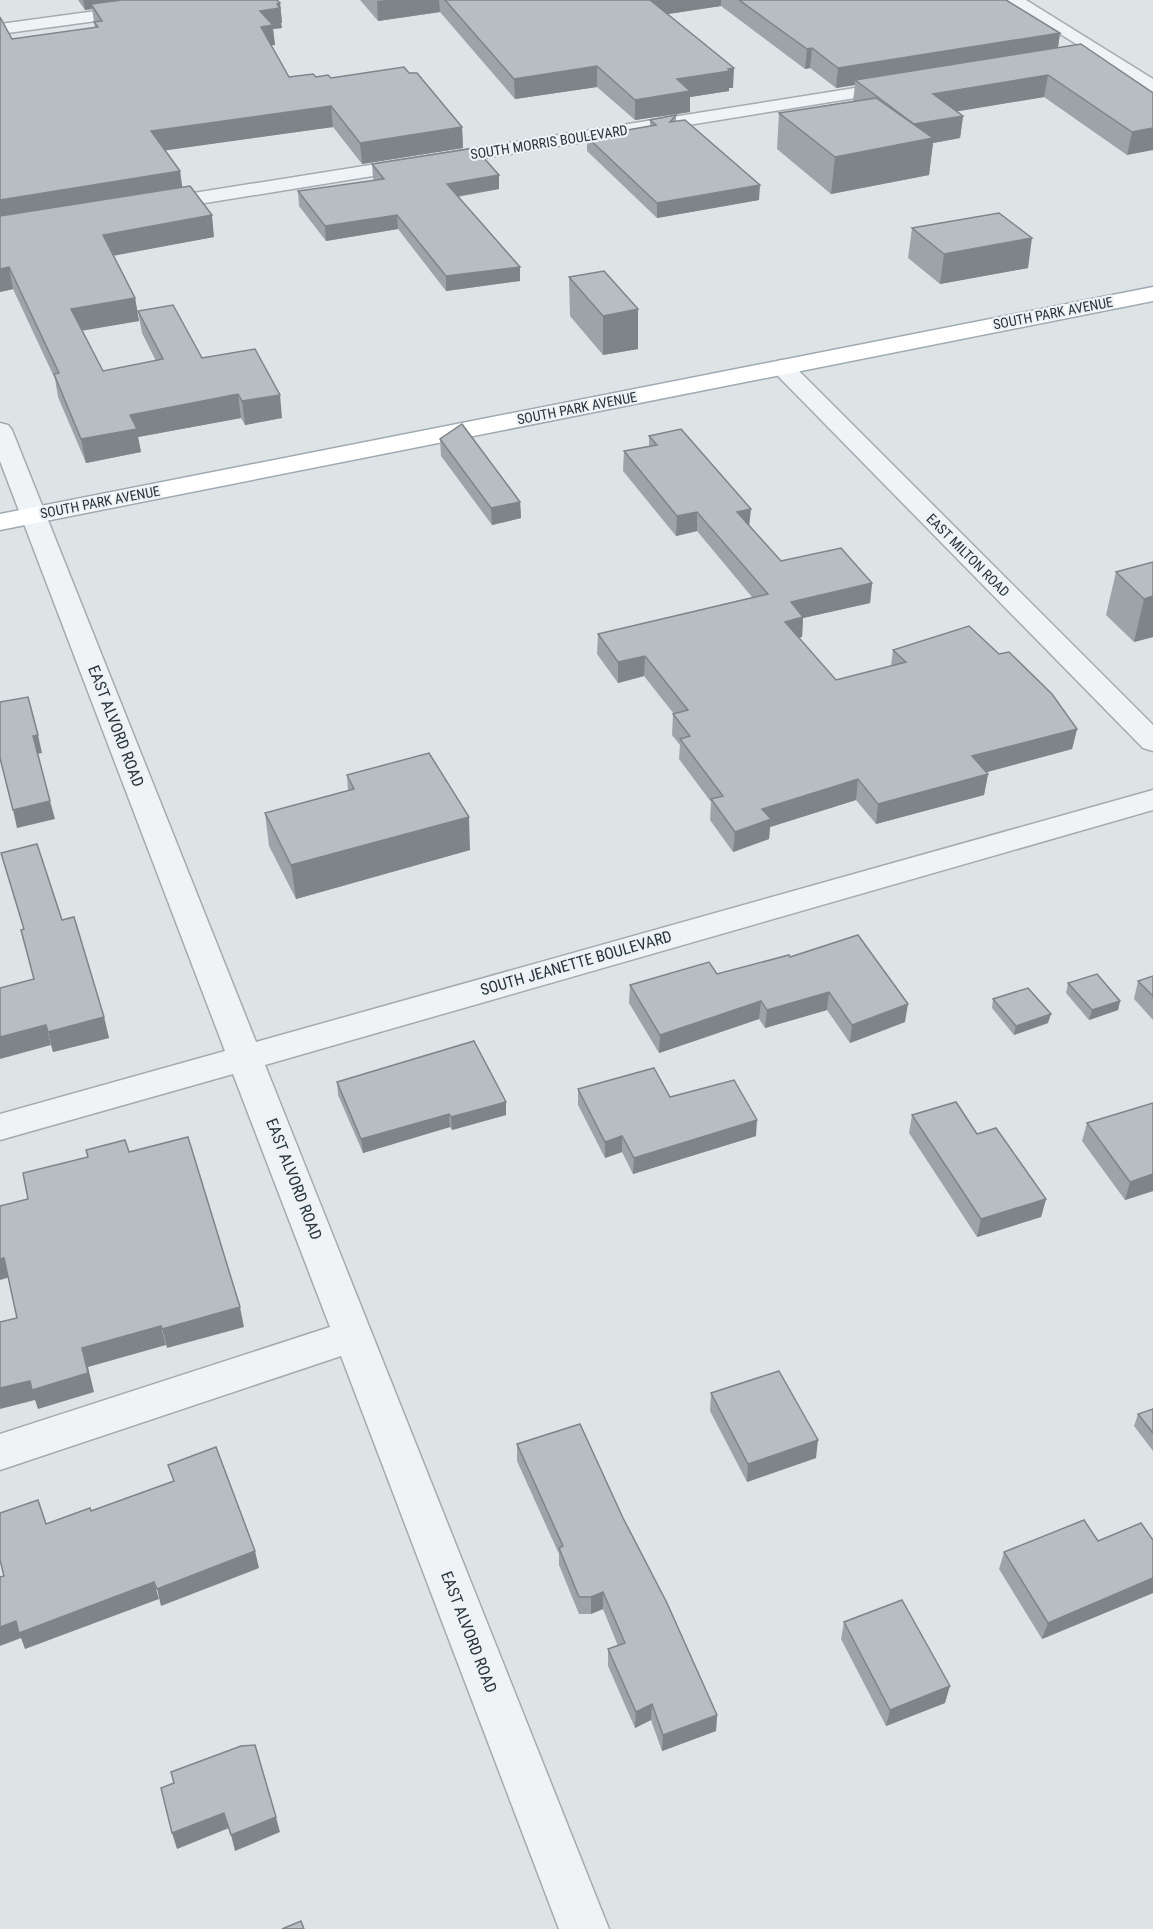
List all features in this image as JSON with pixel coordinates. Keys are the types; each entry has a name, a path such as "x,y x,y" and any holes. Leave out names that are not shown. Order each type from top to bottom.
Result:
{"main road":[{"name":"SOUTH PARK AVENUE","path":"17,519 1153,294"}],"street":[{"path":"0,29 214,0"},
{"path":"1014,0 1153,87"},
{"path":"1066,59 1099,54"},
{"name":"SOUTH MORRIS BOULEVARD","path":"135,208 920,82"},
{"name":"EAST MILTON ROAD","path":"782,367 1153,742"},
{"name":"EAST ALVORD ROAD","path":"0,430 17,519 246,1057 584,1929"},
{"name":"SOUTH JEANETTE BOULEVARD","path":"0,1127 1153,800"},
{"path":"0,1452 354,1335"}],"building":[{"path":"122,0 277,0 280,8 260,11 273,25 261,27 289,77 313,74 316,77 328,75 331,78 404,67 409,73 417,73 462,127 360,143 331,106 151,131 180,171 0,200 0,17 12,39 98,27 94,22 102,21 91,4"},
{"path":"445,0 650,0 734,68 728,69 730,71 677,79 690,91 635,100 597,66 514,79"},
{"path":"739,0 1006,0 1060,33 838,68 812,48 807,49"},
{"path":"1081,44 1153,93 1153,128 1132,132 1048,75 933,94 963,116 914,124 855,80"},
{"path":"876,98 933,138 835,157 779,113"},
{"path":"676,115 670,122 685,120 760,185 657,203 587,137 656,125 650,120"},
{"path":"475,148 499,175 447,184 520,267 446,276 397,215 325,226 298,191 384,179 372,164"},
{"path":"190,186 212,215 103,235 135,298 71,309 103,371 163,359 138,311 173,305 202,358 255,349 280,395 242,401 238,394 130,415 137,429 81,439 54,374 59,373 9,267 0,269 0,216"},
{"path":"999,213 1032,238 944,254 912,228"},
{"path":"604,271 638,309 603,316 569,277"},
{"path":"462,424 520,502 491,508 440,439"},
{"path":"681,429 751,509 737,512 781,561 841,548 872,583 791,602 803,617 785,622 836,680 906,662 893,650 969,626 999,654 1009,652 1052,694 1077,729 972,756 988,774 878,804 858,779 762,809 771,819 735,832 711,799 723,796 680,739 690,736 673,714 688,710 645,656 618,662 598,634 768,594 697,512 677,516 624,451 657,445 649,436"},
{"path":"1153,562 1153,596 1144,599 1116,572"},
{"path":"28,697 38,735 33,736 50,801 13,810 0,758 0,702"},
{"path":"429,753 469,817 291,865 265,813 354,789 347,775"},
{"path":"37,844 62,920 74,917 104,1017 48,1032 46,1025 0,1037 0,988 34,979 21,930 24,929 1,853"},
{"path":"858,935 908,1004 852,1025 829,992 767,1010 761,1001 660,1035 630,985 709,962 717,974 789,955 790,957"},
{"path":"1097,974 1120,1001 1092,1010 1068,983"},
{"path":"1153,976 1153,996 1138,981"},
{"path":"1028,988 1051,1014 1016,1026 993,999"},
{"path":"474,1041 506,1102 451,1117 449,1114 361,1139 337,1082"},
{"path":"654,1068 670,1097 734,1080 757,1120 634,1158 622,1136 605,1142 578,1089"},
{"path":"956,1102 977,1134 996,1128 1046,1199 981,1219 912,1115"},
{"path":"1153,1103 1153,1174 1130,1182 1087,1123"},
{"path":"188,1137 240,1307 82,1348 88,1373 32,1390 30,1381 0,1388 0,1322 17,1318 4,1258 0,1259 0,1206 28,1199 23,1173 88,1157 86,1150 125,1140 129,1152"},
{"path":"779,1371 818,1440 748,1464 711,1393"},
{"path":"1153,1409 1153,1433 1138,1414"},
{"path":"580,1424 623,1518 667,1603 717,1715 663,1735 652,1704 636,1712 608,1649 625,1643 603,1592 591,1597 579,1597 559,1548 563,1546 517,1444"},
{"path":"216,1447 255,1551 157,1589 154,1582 19,1633 16,1621 0,1627 0,1577 4,1576 0,1560 0,1513 38,1500 46,1524 90,1508 91,1511 174,1481 168,1465"},
{"path":"1084,1520 1098,1541 1141,1523 1153,1540 1153,1578 1048,1623 1004,1552"},
{"path":"902,1600 950,1686 890,1710 844,1622"},
{"path":"255,1745 276,1817 231,1835 224,1813 172,1833 161,1788 174,1783 171,1772 241,1746"},
{"path":"301,1921 304,1929 282,1929"}]}
